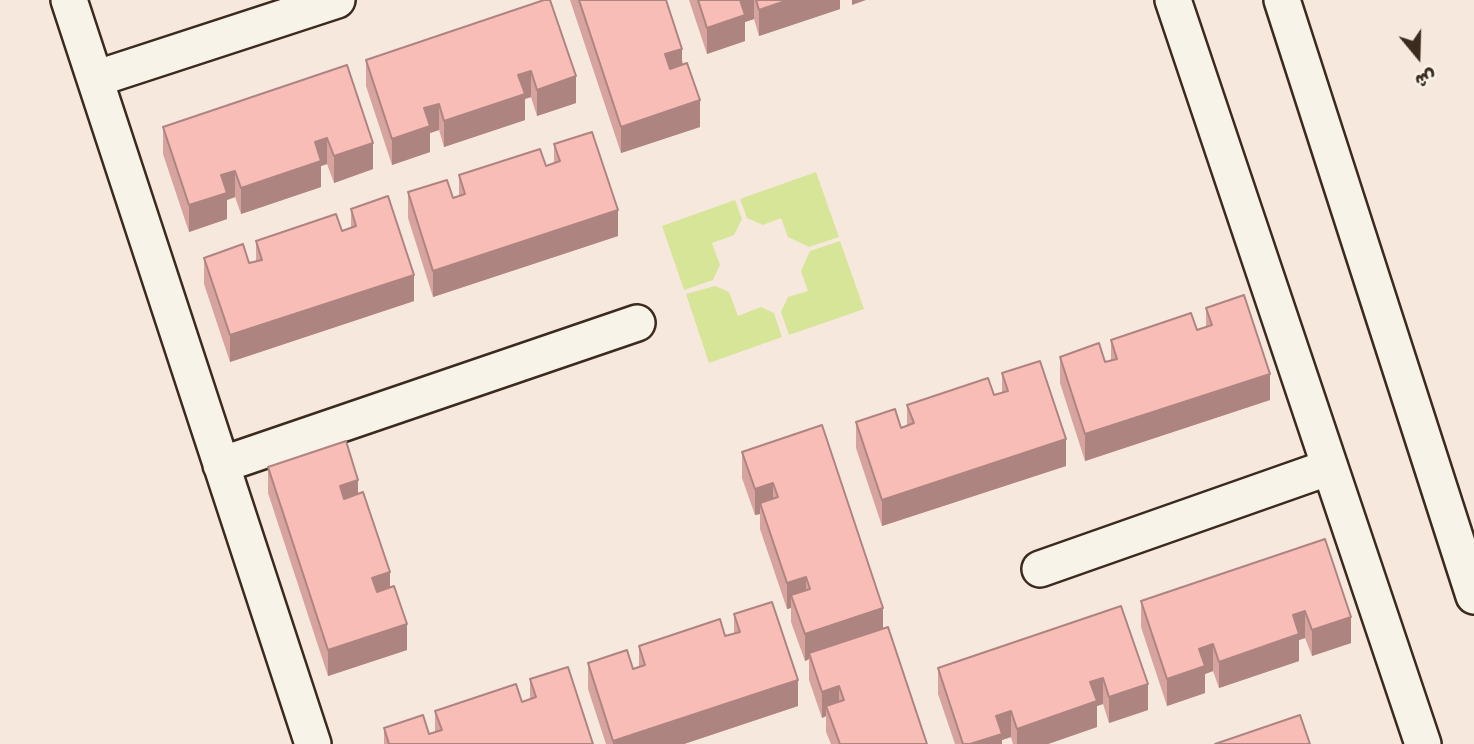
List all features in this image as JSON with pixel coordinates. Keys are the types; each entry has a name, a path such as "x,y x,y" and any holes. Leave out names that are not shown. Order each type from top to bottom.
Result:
{"street":[{"path":"69,0 313,744"},
{"path":"95,79 337,0"},
{"path":"1173,0 1423,744"},
{"path":"1282,0 1474,596"},
{"path":"221,465 636,323"},
{"path":"1040,569 1330,467"}],"green space":[{"path":"816,172 839,237 809,247 788,237 781,218 763,225 747,218 740,199"},
{"path":"735,200 742,219 734,235 712,243 720,265 713,280 684,290 662,226"},
{"path":"840,241 864,309 789,335 781,312 788,297 808,291 801,271 810,251"},
{"path":"715,286 729,292 738,316 761,307 774,313 782,337 709,363 686,294"}],"building":[{"path":"550,0 576,76 537,90 531,71 518,75 525,94 444,121 439,104 424,108 430,126 392,139 366,60"},
{"path":"579,0 666,0 682,49 665,54 670,69 687,63 700,100 621,127"},
{"path":"698,0 740,0 745,15 707,28"},
{"path":"756,0 788,0 759,10"},
{"path":"347,65 373,143 334,156 327,138 315,142 321,161 241,188 235,171 221,175 227,193 189,205 163,127"},
{"path":"592,132 618,210 433,271 408,192 447,180 453,198 465,194 459,175 540,149 546,166 560,161 554,144"},
{"path":"388,196 414,275 230,335 204,258 243,244 249,263 262,260 256,241 336,214 342,231 356,226 351,209"},
{"path":"1244,295 1270,374 1085,434 1060,357 1099,343 1105,362 1117,359 1111,340 1191,313 1197,330 1212,325 1206,308"},
{"path":"1040,361 1066,439 882,500 856,422 895,409 901,428 914,423 907,405 988,378 994,395 1008,391 1002,373"},
{"path":"822,425 883,608 805,634 791,595 810,589 806,577 787,583 760,503 778,497 773,483 755,489 742,452"},
{"path":"346,441 358,480 340,486 344,499 363,492 390,572 372,578 377,592 394,586 407,624 328,650 268,467"},
{"path":"1325,539 1351,617 1312,630 1305,611 1293,615 1299,634 1219,662 1213,644 1199,649 1205,666 1167,679 1141,601"},
{"path":"772,602 798,680 613,741 588,663 627,650 633,669 645,665 639,646 720,619 725,636 740,632 734,614"},
{"path":"1121,606 1148,684 1109,697 1103,678 1090,682 1097,701 1017,729 1011,711 996,716 1002,734 963,744 938,668"},
{"path":"888,627 927,744 840,744 826,706 844,700 839,686 822,692 809,653"},
{"path":"568,667 593,744 389,744 384,728 423,715 429,734 442,730 435,711 516,684 522,702 536,697 530,679"},
{"path":"1300,715 1310,744 1215,744"}]}
